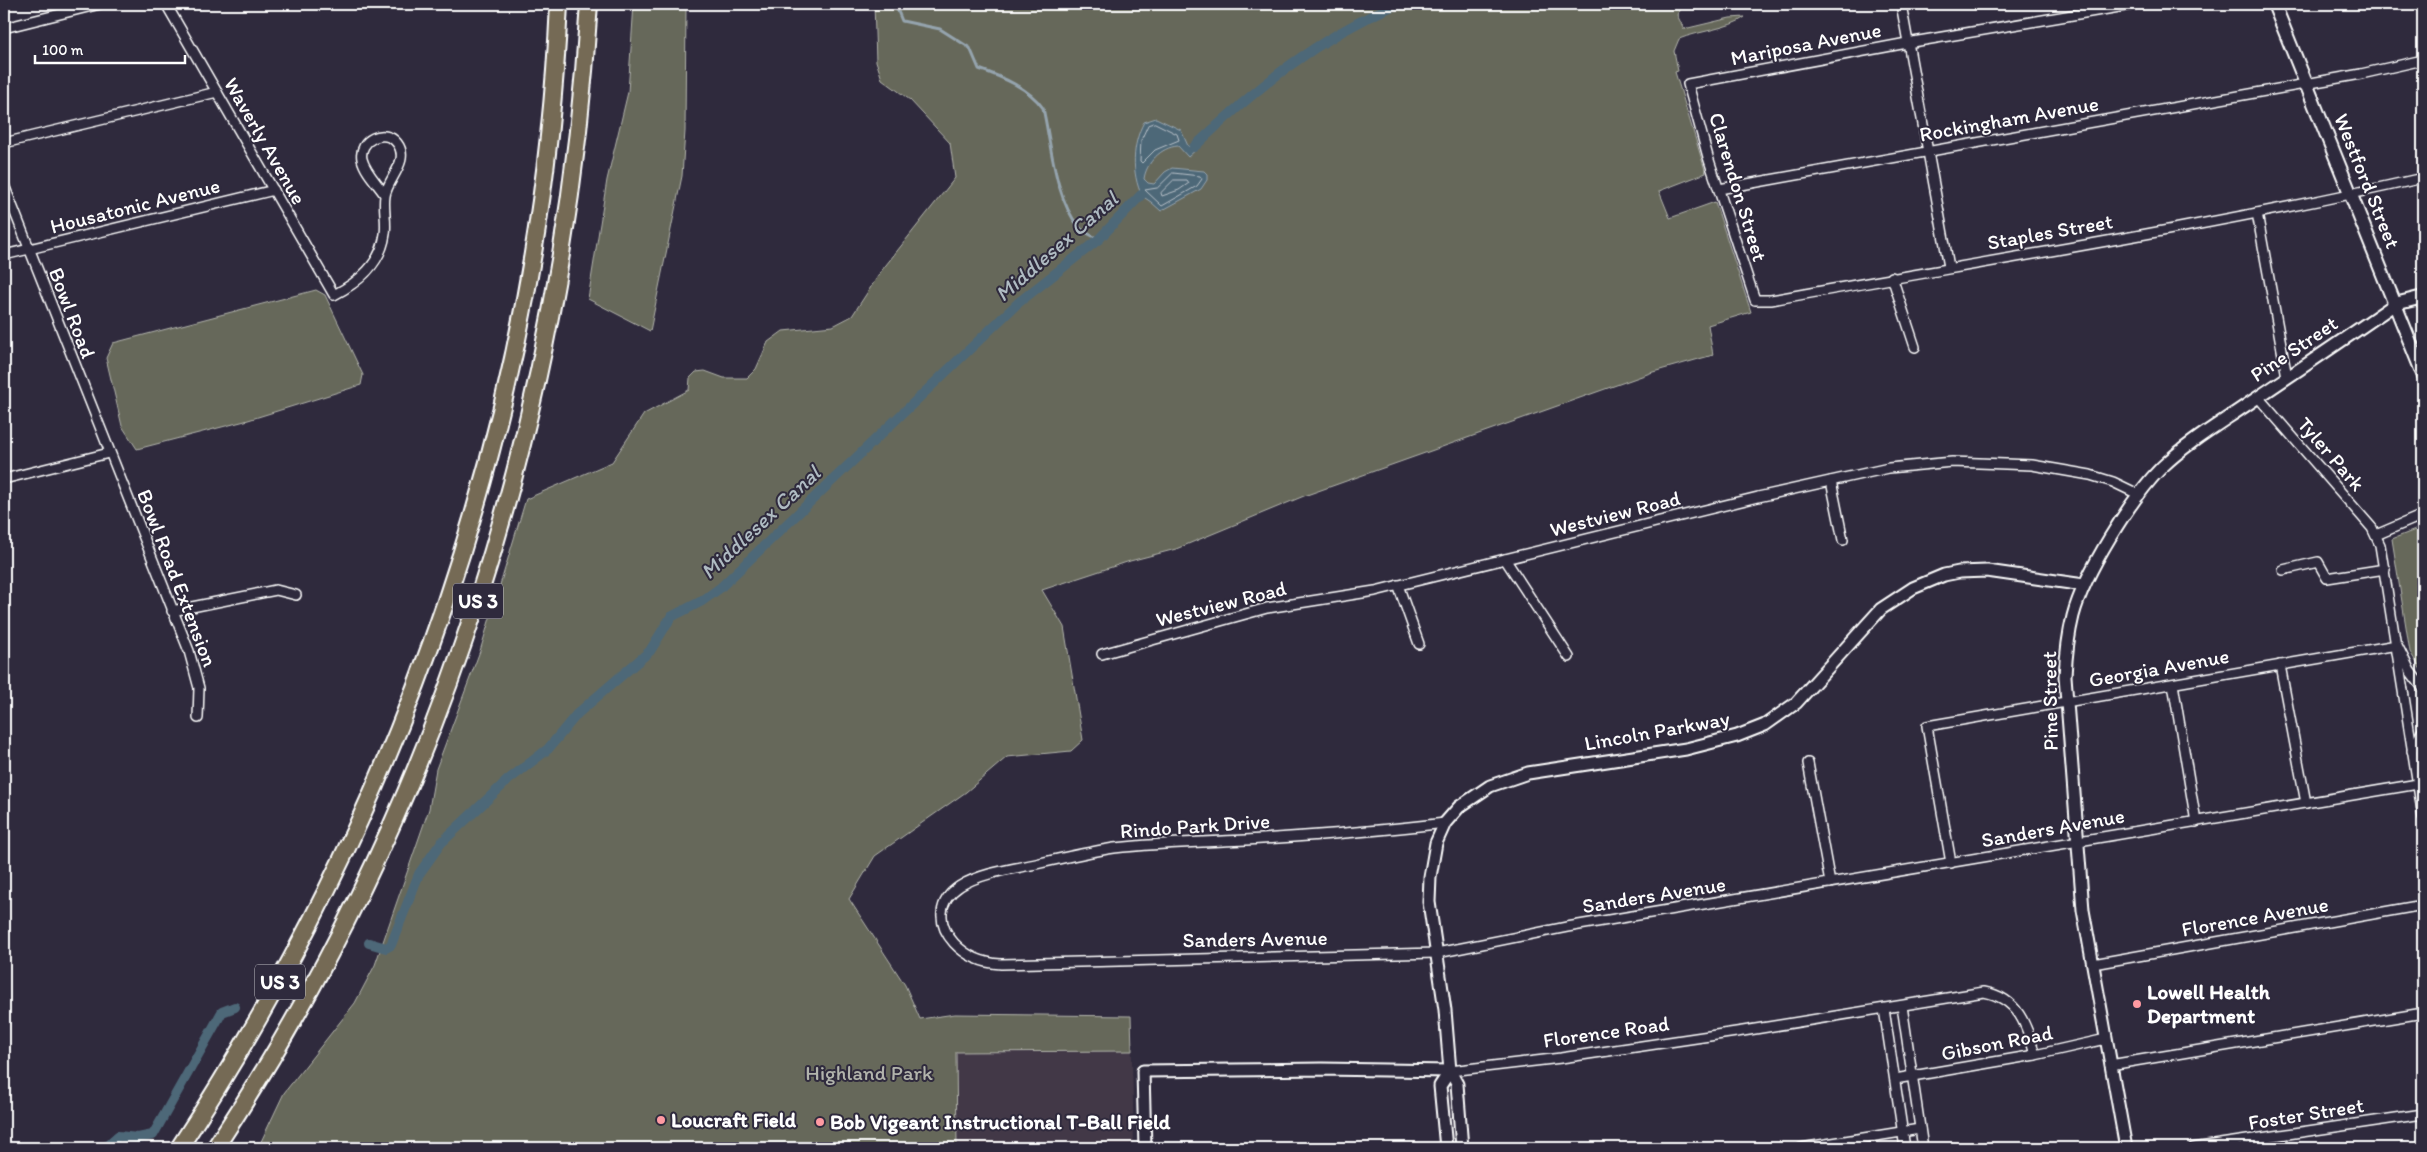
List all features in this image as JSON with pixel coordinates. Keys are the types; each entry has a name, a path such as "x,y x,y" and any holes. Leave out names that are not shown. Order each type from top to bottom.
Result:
{"highway":[{"name":"US 3","path":"179,1148 230,1068 302,942 361,820 420,676 466,540 497,426 525,293 547,151 559,4"},
{"name":"US 3","path":"215,1148 284,1036 354,907 427,741 482,587 518,465 543,359 555,295 578,143 589,4"},
{"path":"168,1148 230,1068"}],"main road":[{"name":"Westford Street","path":"2274,4 2423,374"},
{"name":"Pine Street","path":"2395,304 2423,297"}],"street":[{"path":"4,28 100,4"},
{"name":"Waverly Avenue","path":"166,4 334,295 358,281 376,260 385,234 385,195"},
{"path":"1901,4 1949,268"},
{"name":"Mariposa Avenue","path":"1688,84 1907,43 2137,4"},
{"name":"Rockingham Avenue","path":"1719,189 2305,84 2423,60"},
{"name":"Clarendon Street","path":"1688,84 1708,157 1754,300"},
{"path":"4,143 217,92"},
{"path":"382,135 397,143 401,155 400,163 385,195 365,167 362,154 364,146 370,139 382,135"},
{"name":"Staples Street","path":"1754,300 1770,300 2257,214 2423,178"},
{"name":"Bowl Road","path":"4,185 108,453"},
{"name":"Housatonic Avenue","path":"4,255 274,190"},
{"path":"2257,214 2287,378"},
{"path":"1892,277 1915,347"},
{"name":"Pine Street","path":"2126,1148 2083,910 2066,702 2068,642 2073,615 2084,585 2140,495 2152,479 2174,457 2258,397 2395,304"},
{"name":"Tyler Park","path":"2258,397 2376,535 2380,545 2423,817"},
{"path":"4,479 108,453"},
{"name":"Bowl Road Extension","path":"108,453 152,556 196,674 199,688 198,718"},
{"name":"Westview Road","path":"1102,654 1267,608 1398,585 1889,468 1952,462 2005,462 2090,475 2113,482 2140,495"},
{"path":"1831,481 1843,540"},
{"path":"2376,535 2423,515"},
{"path":"1505,559 1569,658"},
{"path":"2283,570 2318,562 2327,578 2385,569"},
{"name":"Lincoln Parkway","path":"1462,1148 1457,1084 1450,1072 1445,1010 1430,910 1430,877 1434,851 1445,823 1459,807 1478,792 1515,776 1541,770 1686,749 1737,736 1766,725 1796,703 1881,608 1913,588 1944,576 1959,572 1987,571 2084,585"},
{"path":"1398,585 1419,644"},
{"path":"172,611 276,590 296,595"},
{"name":"Tyler Park","path":"2397,645 2410,671 2423,688"},
{"name":"Georgia Avenue","path":"1951,863 1927,726 2397,645"},
{"path":"2280,665 2306,803"},
{"path":"2173,684 2196,822"},
{"path":"2412,751 2423,730"},
{"path":"1808,763 1830,883"},
{"name":"Sanders Avenue","path":"953,892 942,906 941,918 944,928 963,952 987,963 1437,953 1528,934 2418,784"},
{"name":"Rindo Park Drive","path":"953,892 961,886 980,878 1058,859 1114,848 1375,831 1445,823"},
{"name":"Florence Avenue","path":"2093,964 2423,905"},
{"name":"Florence Road","path":"1145,1148 1143,1071 1322,1069 1450,1072 1571,1057 1884,1009 1972,993 1995,994 2020,1013 2029,1032 2035,1055"},
{"path":"1902,1006 1923,1148"},
{"path":"1884,1009 1906,1148"},
{"path":"2110,1065 2423,1013"},
{"name":"Gibson Road","path":"1895,1079 2035,1055 2106,1039"},
{"name":"Lincoln Parkway","path":"1446,1148 1440,1086 1450,1072"},
{"name":"Foster Street","path":"2193,1148 2423,1114"},
{"path":"1800,1148 1920,1129"}],"shaded area":[{"path":"955,1014 1131,1016 1134,1148 957,1148"}],"green space":[{"path":"634,4 686,4 685,131 682,176 650,331 588,299 607,180 628,92"},
{"name":"Highland Park","path":"874,4 1682,4 1677,15 1684,29 1730,18 1745,17 1722,27 1679,39 1674,51 1678,71 1675,72 1706,173 1659,191 1670,218 1715,202 1751,312 1708,325 1713,355 1653,372 1304,496 1176,549 1130,561 1042,590 1064,627 1083,740 1071,751 1007,757 966,792 875,856 849,899 905,985 920,1019 955,1014 1131,1016 1132,1051 956,1052 957,1148 376,1148 373,1145 351,1148 258,1148 284,1093 355,1003 375,965 429,809 436,769 480,651 526,499 612,462 644,414 689,390 690,378 696,372 705,371 724,378 747,378 756,369 768,342 783,331 833,326 852,316 882,270 955,178 950,143 910,100 882,79 876,61"},
{"path":"316,290 325,295 363,375 361,385 245,421 137,449 122,426 106,358 113,343"},
{"path":"2423,527 2423,673 2410,652 2392,539"}],"water":[{"path":"1156,118 1181,130 1188,146 1198,148 1188,157 1178,146 1166,149 1151,162 1144,179 1148,183 1154,184 1165,172 1172,168 1204,171 1207,174 1207,180 1201,189 1161,211 1142,196 1136,178 1134,159 1137,140 1144,122"}],"waterway":[{"path":"895,4 902,21 940,29 970,48 979,69 1014,84 1037,101 1043,108 1055,170 1064,202 1079,227 1099,239"},
{"path":"1194,147 1265,84 1313,49 1339,33 1397,4"},
{"name":"Middlesex Canal","path":"369,943 386,948 391,945 419,874 441,843 508,780 548,749 577,714 650,651 671,617 702,601 720,588 1018,303 1099,239 1141,195"},
{"name":"Middlesex Canal","path":"105,1148 118,1136 138,1138 153,1135 222,1012 235,1007"}],"place":[{"name":"Lowell Health Department","path":"2137,1004"},
{"name":"Loucraft Field","path":"661,1120"},
{"name":"Bob Vigeant Instructional T-Ball Field","path":"820,1122"}]}
